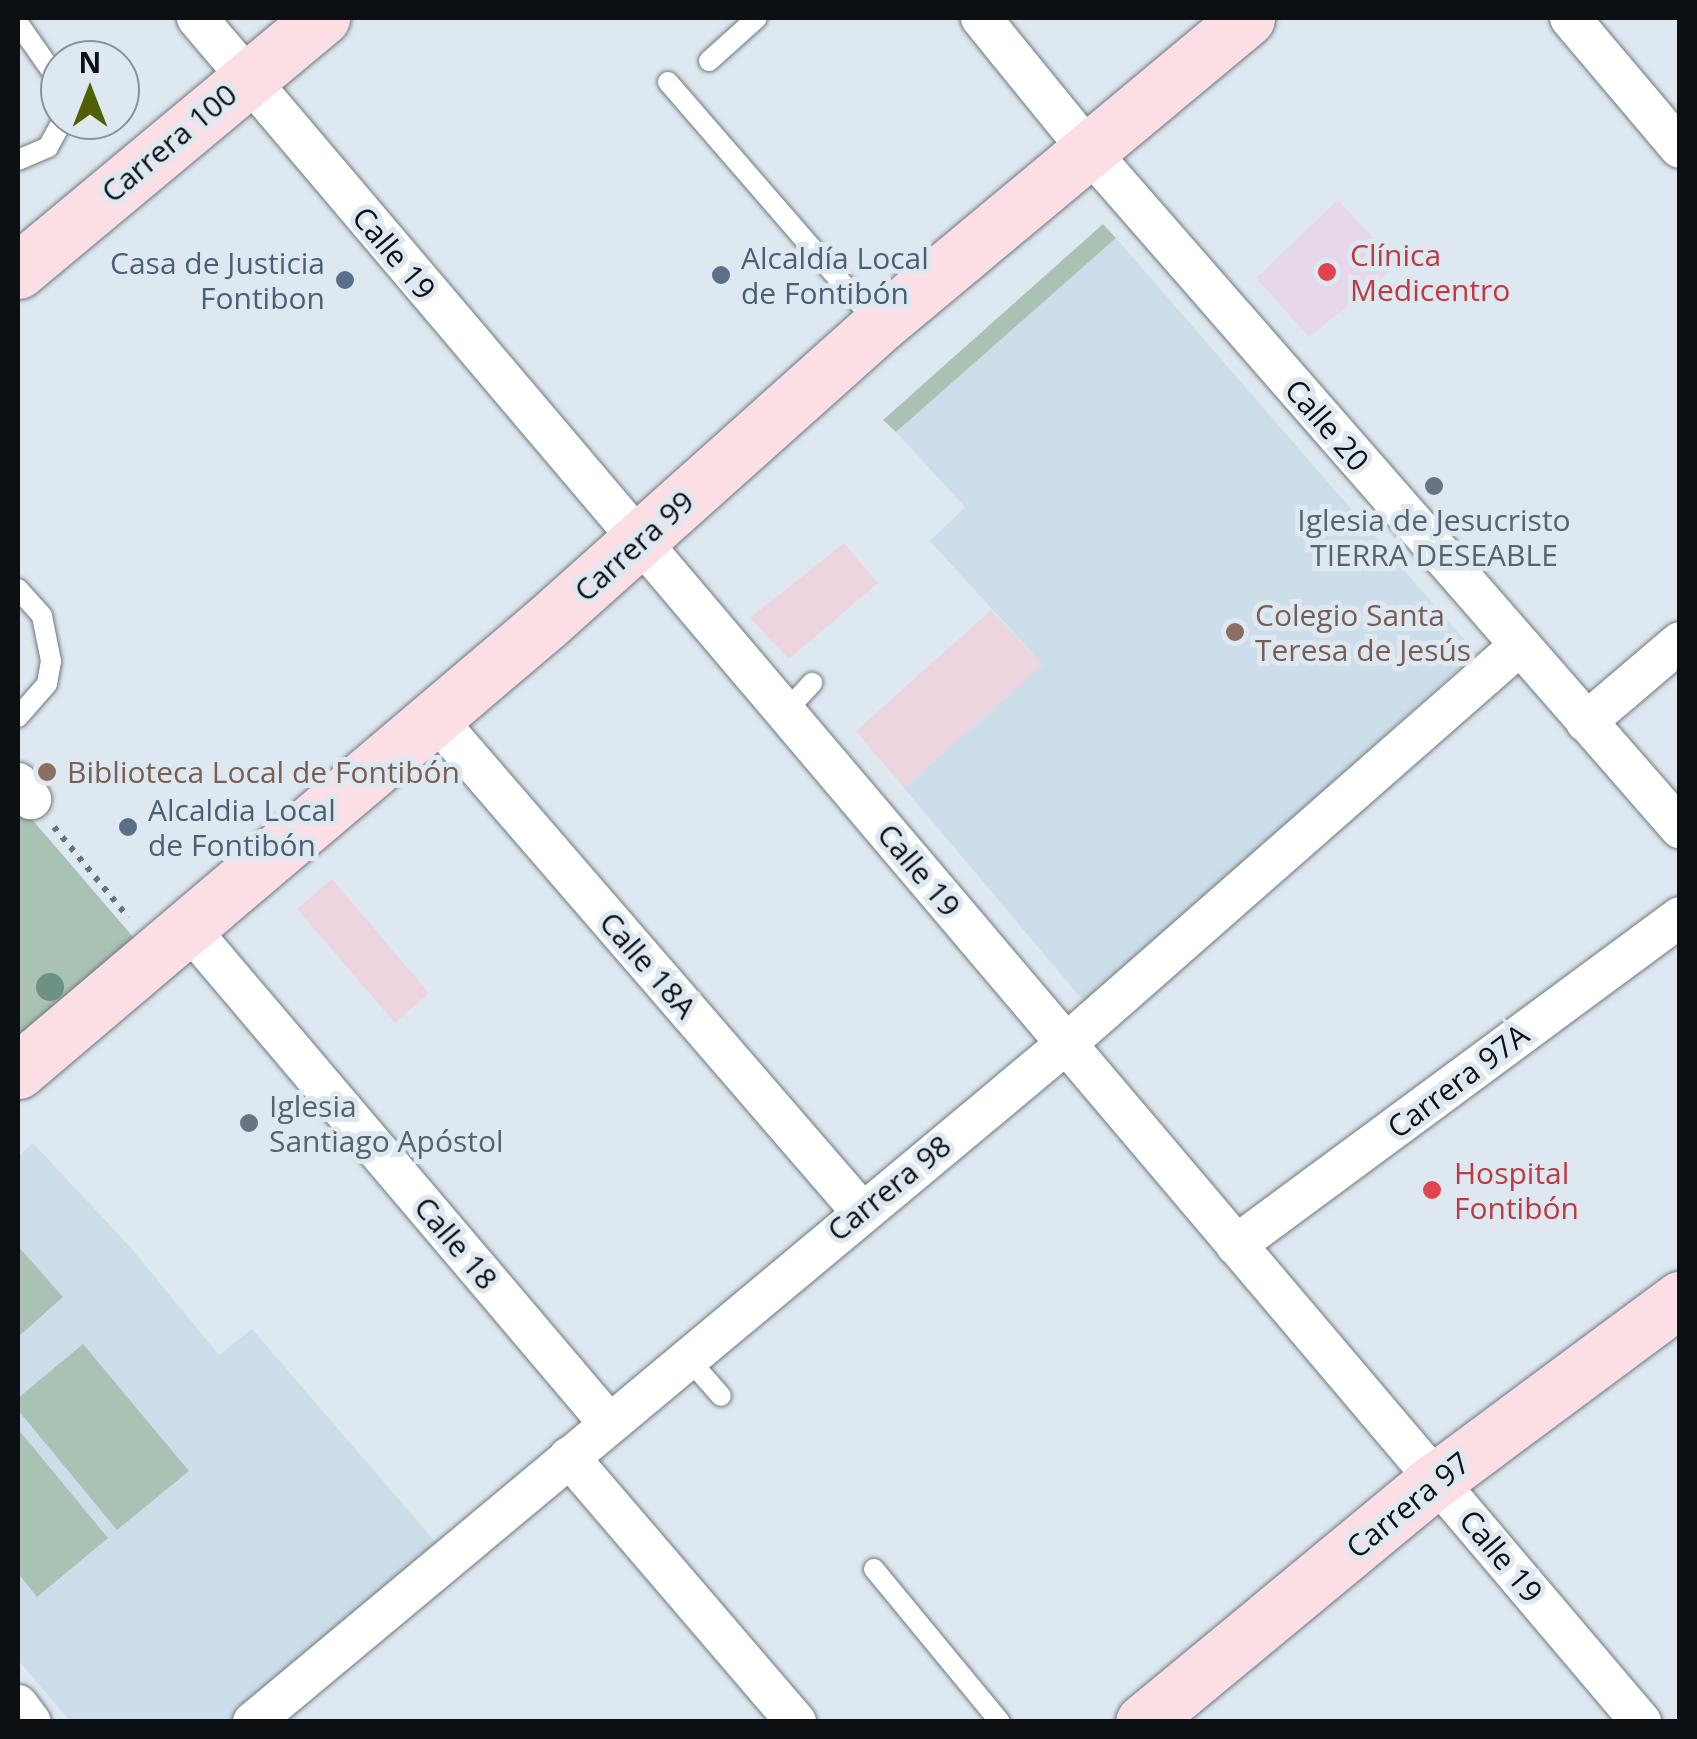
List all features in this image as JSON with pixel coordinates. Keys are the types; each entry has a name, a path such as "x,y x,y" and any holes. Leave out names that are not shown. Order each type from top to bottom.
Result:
{"main road":[{"name":"Carrera 100","path":"18,270 322,18"},
{"name":"Carrera 99","path":"18,1070 436,719 879,326 1247,18"},
{"name":"Carrera 97","path":"1143,1722 1436,1480 1680,1299"}],"street":[{"name":"Calle 19","path":"197,18 640,541 798,698 1066,1044 1641,1722"},
{"name":"Calle 20","path":"980,18 1089,151 1680,828"},
{"path":"1570,18 1680,148"},
{"path":"1586,722 1680,642"},
{"name":"Carrera 98","path":"253,1722 607,1421 1066,1044 1518,646"},
{"name":"Calle 18A","path":"436,719 860,1211"},
{"name":"Carrera 97A","path":"1236,1245 1680,917"},
{"name":"Calle 18","path":"188,926 607,1421"},
{"path":"569,1457 796,1722"},
{"path":"18,1705 31,1722"}],"lane":[{"path":"709,61 757,18"},
{"path":"18,23 40,54"},
{"path":"668,82 879,326"},
{"path":"18,160 48,147 52,140"},
{"path":"18,589 42,616 51,661 47,684 18,717"},
{"path":"686,1356 721,1396"},
{"path":"874,1569 1000,1722"}],"path":[{"path":"24,791 131,921"}],"shaded area":[{"name":"Clínica Medicentro","path":"1338,200 1398,265 1309,337 1256,278"},
{"name":"Colegio Santa Teresa de Jesús","path":"1116,238 1476,653 1086,1004 904,788 1043,665 930,541 965,507 896,432"},
{"path":"844,543 878,583 789,659 750,618"},
{"path":"991,610 1043,665 904,788 856,731"},
{"path":"332,879 429,993 395,1023 297,909"},
{"path":"33,1143 132,1249 219,1355 252,1329 439,1546 235,1721 70,1721 18,1660 18,1156"}],"green space":[{"path":"1103,224 1116,238 896,432 883,420"},
{"path":"18,803 140,945 18,1040"},
{"path":"18,1246 63,1297 18,1337"},
{"path":"83,1344 189,1471 117,1530 18,1410 18,1398"},
{"path":"18,1429 108,1538 37,1597 18,1573"}],"place":[{"name":"Clínica Medicentro","path":"1327,272"},
{"name":"Alcaldía Local de Fontibón","path":"721,275"},
{"name":"Casa de Justicia Fontibon","path":"345,280"},
{"name":"Iglesia de Jesucristo TIERRA DESEABLE","path":"1434,486"},
{"name":"Colegio Santa Teresa de Jesús","path":"1235,632"},
{"name":"Biblioteca Local de Fontibón","path":"47,772"},
{"name":"Alcaldia Local de Fontibón","path":"128,827"},
{"name":"Iglesia Santiago Apóstol","path":"249,1123"},
{"name":"Hospital Fontibón","path":"1432,1190"}]}
